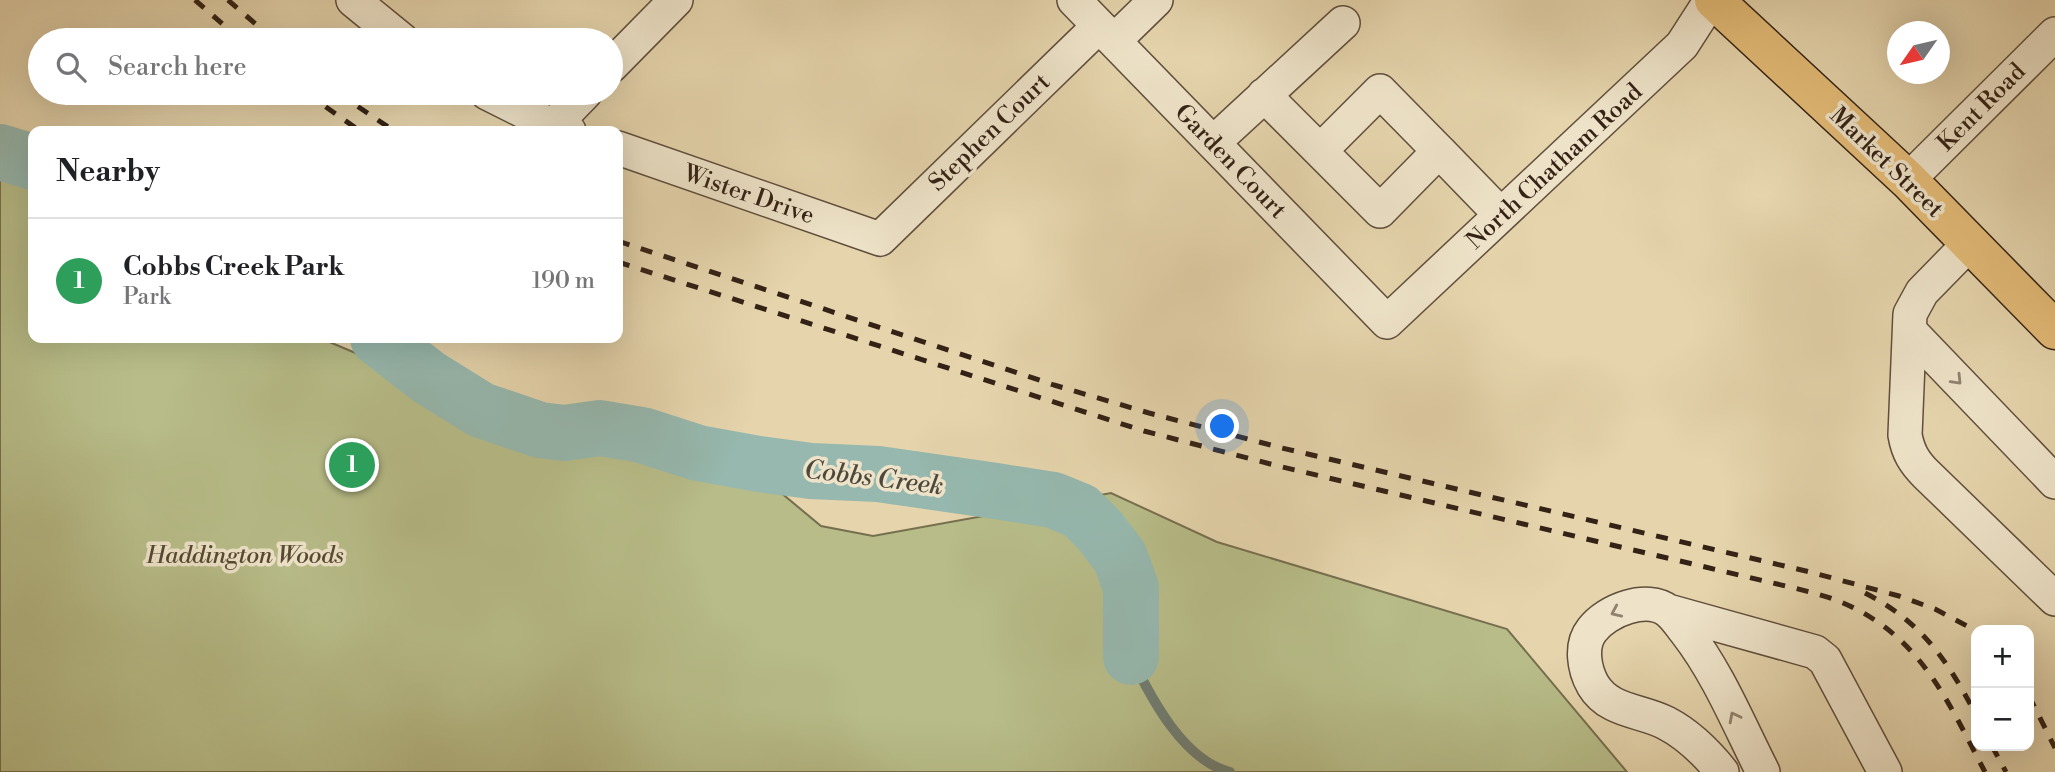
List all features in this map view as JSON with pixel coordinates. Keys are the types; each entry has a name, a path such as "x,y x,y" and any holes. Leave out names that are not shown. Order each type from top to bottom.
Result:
{"main road":[{"name":"Market Street","path":"1712,0 1908,180 2055,330"}],"street":[{"path":"353,0 387,28"},
{"path":"623,54 676,0"},
{"name":"Garden Court","path":"1074,0 1387,322"},
{"name":"Stephen Court","path":"880,239 1107,33 1156,0"},
{"name":"North Chatham Road","path":"1387,322 1682,45 1712,0"},
{"path":"1213,143 1343,23"},
{"name":"Kent Road","path":"1908,180 2051,47"},
{"path":"1320,151 1380,91 1502,215"},
{"path":"1265,95 1380,211 1439,150"},
{"path":"512,105 557,126"},
{"path":"562,126 577,105"},
{"name":"Wister Drive","path":"623,150 880,239"},
{"path":"1970,243 1922,292 1913,305 1910,314 1905,435 1912,459 2045,590 2055,618"},
{"path":"1910,331 2055,482"},
{"path":"1722,772 1705,751 1669,725 1647,714 1613,706 1601,696 1586,668 1586,641 1592,629 1605,617 1622,608 1656,606 1815,652 1825,660 1885,772"},
{"path":"1668,611 1706,661 1763,772"}],"green space":[{"name":"Haddington Woods","path":"0,141 28,161 28,343 332,343 365,357 640,448 768,482 821,526 873,536 1111,493 1217,542 1507,629 1627,772 0,772"}],"waterway":[{"name":"Cobbs Creek","path":"0,152 28,160"},
{"name":"Cobbs Creek","path":"384,343 428,377 481,410 540,430 564,433 600,428 642,435 698,453 759,464 811,471 878,474 996,491 1053,500 1080,511 1120,557 1131,588 1131,657"},
{"name":"Cobbs Creek","path":"1131,657 1148,691 1183,741 1213,765 1230,772"}],"railway":[{"path":"195,0 227,28"},
{"path":"228,0 260,28"},
{"path":"323,105 353,126"},
{"path":"356,105 387,126"},
{"path":"623,243 1054,385 1149,413 1282,448 1810,572 1899,596 1935,609 1971,629"},
{"path":"623,264 1144,431 1278,466 1794,588 1841,602 1869,616 1912,652 1944,696 1985,772"},
{"path":"1865,593 1885,604 1918,630 1944,660 1971,706"},
{"path":"2034,706 2055,748"},
{"path":"1995,751 2006,772"}],"place":[{"name":"Cobbs Creek Park","path":"352,465"}]}
